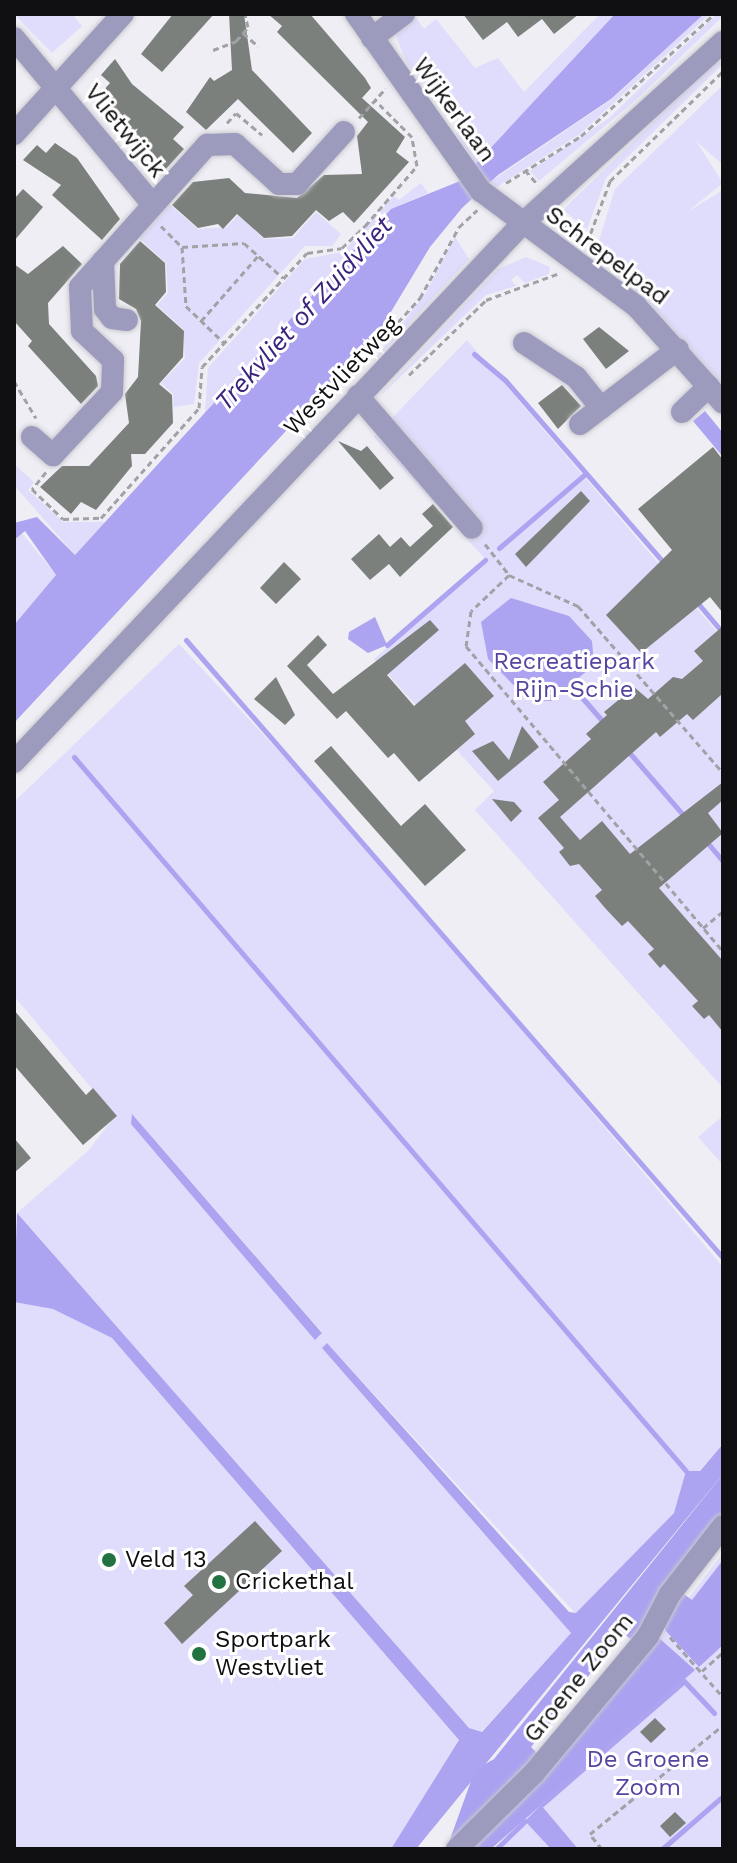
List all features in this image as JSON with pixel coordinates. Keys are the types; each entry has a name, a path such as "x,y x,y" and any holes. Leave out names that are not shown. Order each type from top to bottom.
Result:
{"street":[{"path":"14,134 123,14"},
{"name":"Wijkerlaan","path":"356,14 465,174 485,195 522,224"},
{"path":"372,38 404,14"},
{"name":"Vlietwijck","path":"14,38 150,209"},
{"name":"Westvlietweg","path":"14,762 522,224 723,42"},
{"name":"Vlietwijck","path":"53,455 112,392 113,360 82,331 80,287 207,145 235,144 279,184 297,184 344,132"},
{"name":"Schrepelpad","path":"522,224 636,306 678,349 716,395"},
{"path":"103,261 105,309 112,318 127,320"},
{"path":"524,343 576,377 601,408"},
{"path":"580,424 678,349"},
{"path":"682,412 716,395"},
{"path":"358,396 472,528"},
{"path":"32,437 53,455"},
{"name":"Groene Zoom","path":"457,1849 534,1773 657,1622 670,1594 723,1526"}],"path":[{"path":"243,33 245,14"},
{"path":"350,375 420,298 459,227 485,195 581,136 714,14"},
{"path":"243,33 258,46"},
{"path":"213,50 243,33"},
{"path":"590,240 610,181 723,71"},
{"path":"344,132 398,78"},
{"path":"53,455 54,463 32,489 63,519 101,518 199,408 202,367 307,253 342,248 417,166 412,137 375,100"},
{"path":"236,105 236,113"},
{"path":"150,209 182,247 186,306 224,343"},
{"path":"182,247 244,243 283,278"},
{"path":"201,321 258,256"},
{"path":"14,381 34,411 32,437"},
{"path":"472,528 509,575 578,606 723,773"},
{"path":"509,575 471,611 466,646 723,951"},
{"path":"703,928 723,911"},
{"path":"657,1622 723,1697"},
{"path":"702,1671 723,1652"},
{"path":"602,1849 590,1834 723,1725"}],"green space":[{"path":"14,14 72,14 82,26 52,53"},
{"path":"600,14 615,14 475,166 456,133 468,127 461,111 448,116 407,63 394,31 414,15 424,29 436,19 475,68 498,58 524,92"},
{"path":"704,14 710,14 580,134 495,188 490,182 611,100"},
{"path":"717,14 723,16 636,100 539,181 530,171 609,118"},
{"path":"717,60 723,64 606,178 587,229 563,210"},
{"path":"723,85 723,165 696,141 723,183 687,212 723,190 723,391 669,327 632,295 598,244 615,189"},
{"path":"421,183 428,193 391,209 205,412 208,368 305,259 343,252 394,196 399,200"},
{"path":"169,204 198,229 227,227 238,215 264,239 293,238 316,212 341,234 332,246 305,246 199,363 194,404 174,407 173,394 161,383 185,358 183,329 157,305 168,293 166,263 139,238"},
{"path":"455,237 469,259 372,363 427,291"},
{"path":"526,257 550,267 549,274 525,283 517,275 511,280 516,286 486,295 378,398 498,269"},
{"name":"Recreatiepark Rijn-Schie","path":"467,340 723,639 723,1088 475,810 494,791 374,659 488,562 374,437"},
{"path":"14,464 34,482 28,490 63,522 105,522 75,555 14,485"},
{"path":"20,531 56,575 14,625 14,540"},
{"path":"179,644 362,841 723,1267 723,1444 687,1485 674,1513 576,1614 327,1343 571,1633 481,1732 469,1728 17,1213 89,1150 115,1116 14,996 14,802","holes":["133,1115 322,1332 315,1339 132,1124"]},
{"path":"723,1116 723,1165 698,1137"},
{"name":"Sportpark Westvliet","path":"14,1302 53,1309 112,1338 459,1740 391,1849 14,1849"},
{"name":"De Groene Zoom","path":"723,1553 723,1849 497,1849"}],"shaded area":[{"path":"723,1474 723,1521 633,1641 623,1633 531,1747 540,1756 448,1845 475,1770 494,1759"},
{"path":"723,1560 723,1645 699,1667 665,1630 665,1615 681,1592 692,1600"},
{"path":"659,1638 695,1670 491,1849 468,1849 554,1761"}],"water":[{"name":"Trekvliet of Zuidvliet","path":"615,14 704,14 611,99 498,175 462,208 430,247 380,330 14,723 14,625 56,575 25,531 14,540 14,523 37,517 75,555 391,209 460,181"},
{"path":"705,411 723,433 723,457 693,421"},
{"path":"511,598 569,616 592,641 594,665 551,701 528,700 488,659 481,622"},
{"path":"375,617 387,645 368,653 348,639 349,632"},
{"path":"132,1114 322,1333 315,1340 131,1124"},
{"path":"17,1213 469,1728 482,1732 571,1633 322,1348 327,1343 569,1612 576,1613 674,1513 686,1471 700,1471 723,1444 723,1474 416,1849 391,1849 459,1740 112,1338 53,1309 14,1302"},
{"path":"541,1805 578,1849 551,1849 525,1821"}],"building":[{"path":"173,14 214,14 162,72 141,54"},
{"path":"229,14 244,14 252,70 312,133 293,153 238,99 206,130 186,112 210,77 214,81 232,70"},
{"path":"268,14 310,14 365,78 371,88 362,98 405,137 396,152 409,162 354,223 343,212 329,221 316,210 292,236 264,238 237,214 223,229 218,224 198,228 172,205 193,182 229,178 245,193 297,198 324,175 362,174 357,136 368,122 277,32 282,26"},
{"path":"463,14 579,14 554,34 542,19 518,37 507,22 483,40"},
{"path":"115,59 132,84 184,127 173,139 184,149 166,169 101,93 110,83 101,75"},
{"path":"55,143 77,158 120,219 102,240 52,195 61,185 23,160 37,145 46,153"},
{"path":"23,189 43,207 14,241 14,199"},
{"path":"140,241 165,263 166,292 155,305 184,331 183,357 159,384 172,395 173,423 145,454 131,454 132,466 96,510 81,502 71,514 40,487 62,466 89,466 129,423 125,394 138,377 141,321 136,309 119,299 120,264"},
{"path":"63,246 82,264 48,303 49,324 96,376 98,386 81,404 28,346 32,341 14,321 14,264 28,274"},
{"path":"599,327 629,351 606,369 583,339"},
{"path":"562,385 581,406 558,429 538,403"},
{"path":"338,441 361,451 367,446 394,478 380,490"},
{"path":"713,447 723,460 723,613 710,597 641,653 606,615 672,550 638,509"},
{"path":"581,491 590,501 526,567 515,554"},
{"path":"433,504 453,527 400,577 389,564 370,580 351,559 379,534 390,547 401,537 410,547 433,526 422,514"},
{"path":"284,562 301,579 276,604 260,588"},
{"path":"430,620 439,630 387,675 414,706 465,663 494,696 465,721 475,734 419,782 394,753 388,758 346,711 337,719 287,666 318,635 327,645 307,665 333,694"},
{"path":"723,626 721,695 693,720 687,714 660,737 656,732 560,817 580,840 602,821 630,854 723,782 723,800 708,813 723,833 659,888 723,961 723,1032 709,1015 704,1019 692,1006 698,1001 664,964 660,968 648,954 654,949 628,921 622,926 605,908 595,896 602,890 579,864 570,866 559,852 564,848 538,818 559,800 543,782 591,739 586,734 607,715 604,712 634,687 648,699 673,677 682,679 703,661 694,651"},
{"path":"276,677 295,715 285,725 254,699"},
{"path":"522,726 539,747 498,781 472,751 493,741 509,760"},
{"path":"331,746 401,826 425,804 466,850 425,886 314,761"},
{"path":"492,799 514,802 522,811 511,822"},
{"path":"14,1010 86,1095 93,1088 117,1116 83,1145 14,1065"},
{"path":"14,1138 31,1158 14,1173"},
{"name":"Crickethal","path":"255,1521 282,1551 182,1644 164,1623 193,1595 184,1586"},
{"path":"655,1718 666,1729 651,1743 640,1732"},
{"path":"675,1812 686,1823 670,1837 660,1826"}],"waterway":[{"path":"474,354 505,380 664,563"},
{"path":"499,548 585,474"},
{"path":"387,645 485,560"},
{"path":"696,601 723,633"},
{"path":"186,640 723,1258"},
{"path":"572,686 605,724"},
{"path":"627,750 686,818"},
{"path":"74,757 686,1471"},
{"path":"706,841 723,861"},
{"path":"541,1805 684,1681 714,1713"},
{"path":"662,1849 723,1796"},
{"path":"496,1849 525,1821"}],"place":[{"name":"Veld 13","path":"109,1560"},
{"name":"Crickethal","path":"219,1582"},
{"name":"Sportpark Westvliet","path":"199,1654"}]}
